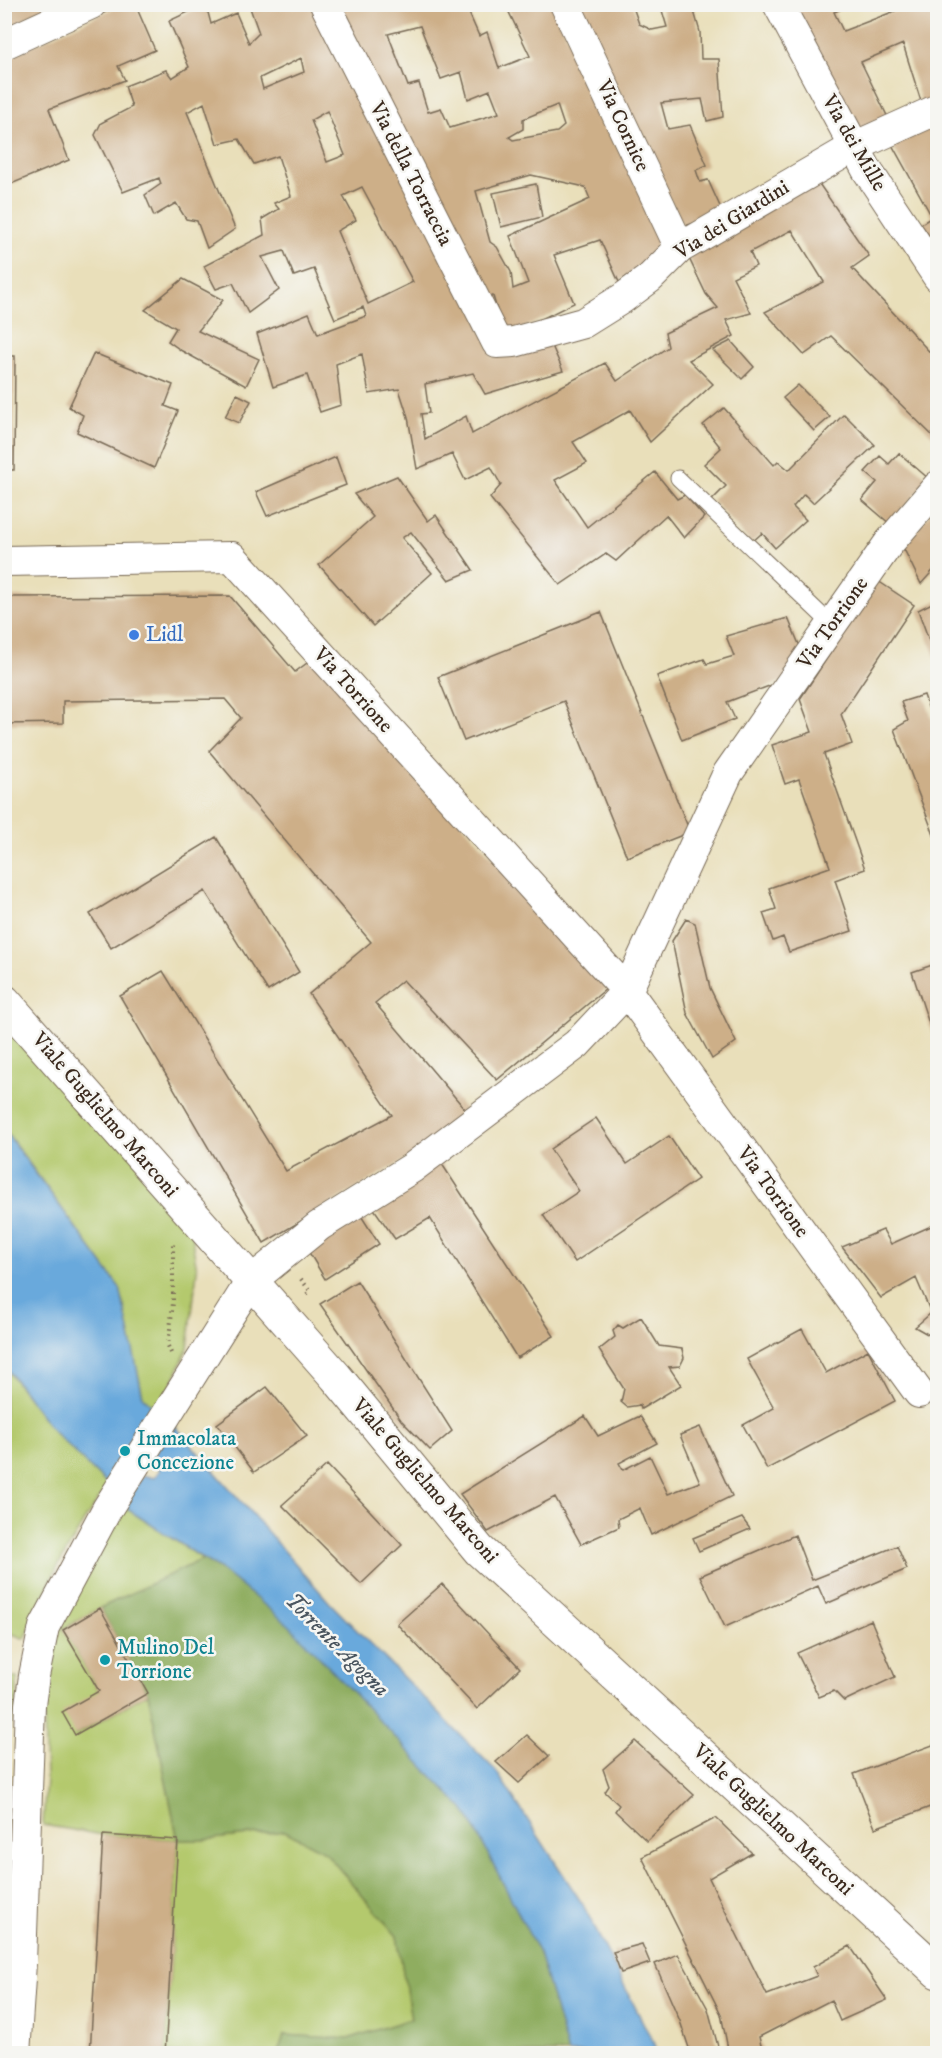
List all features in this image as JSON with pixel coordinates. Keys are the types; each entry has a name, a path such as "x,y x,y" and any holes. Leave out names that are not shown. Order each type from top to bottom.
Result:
{"main road":[{"name":"Viale Guglielmo Marconi","path":"4,1001 336,1377 479,1550 938,1972"}],"street":[{"path":"4,44 91,4"},
{"name":"Via della Torraccia","path":"325,4 497,344"},
{"name":"Via Cornice","path":"565,4 680,248"},
{"name":"Via dei Mille","path":"778,4 867,170 938,277"},
{"name":"Via dei Giardini","path":"497,344 514,342 584,323 650,278 680,248 854,147 938,110"},
{"name":"Via Torrione","path":"15,2054 27,1832 17,1754 44,1627 107,1509 251,1281 319,1226 412,1168 577,1044 627,991 728,773 889,543 938,486"},
{"name":"Via Torrione","path":"4,561 232,557 627,991 920,1393"},
{"path":"4,1808 11,1812 27,1832"}],"lane":[{"path":"678,478 832,625"}],"path":[{"path":"171,1233 173,1240 172,1303 168,1346 180,1393"}],"green space":[{"path":"4,1001 193,1215 193,1246 197,1270 188,1348 159,1411 143,1397 120,1288 5,1130"},
{"path":"4,1366 53,1431 108,1485 54,1573 25,1639 5,1631"},
{"path":"124,1507 203,1559 100,1608 63,1629 99,1691 76,1735 148,1693 178,1840 103,1835 43,1825 46,1778 44,1717 48,1645"},
{"path":"203,1559 224,1572 290,1625 467,1813 539,1953 568,2053 278,2053 284,2035 348,2039 411,2019 397,1936 325,1852 285,1831 203,1840 178,1840 148,1693 100,1608"},
{"path":"5,1677 17,1677 17,1699 15,1714 5,1734"},
{"path":"285,1831 325,1852 397,1936 411,2019 348,2039 284,2035 278,2053 165,2053 178,1840 203,1840"}],"water":[{"path":"4,1130 120,1288 143,1397 156,1409 108,1485 53,1431 5,1366"},
{"name":"Torrente Agogna","path":"174,1425 330,1603 496,1771 583,1905 654,2044 656,2053 568,2053 539,1953 467,1813 289,1625 224,1572 124,1507 143,1475 154,1478 160,1470 153,1456"}],"building":[{"path":"4,4 57,4 4,29"},
{"path":"123,4 135,4 155,50 118,66 125,80 49,109 69,160 4,187 4,59"},
{"path":"321,4 479,319 492,357 549,339 563,371 485,394 473,373 425,384 429,413 421,414 425,439 466,416 472,434 605,363 617,381 668,347 665,333 718,308 706,294 686,252 813,175 869,256 852,268 938,361 938,441 831,336 804,355 765,312 824,282 792,230 750,252 756,266 733,277 751,313 726,320 734,336 689,360 713,384 650,442 630,410 573,442 587,463 555,480 587,527 655,472 677,499 685,495 704,517 684,538 666,515 616,561 606,554 560,585 490,498 501,485 491,467 465,480 452,454 417,469 408,417 399,389 369,394 362,354 336,364 341,405 320,412 307,375 273,387 257,334 309,313 318,334 366,316 363,307 335,319 314,269 294,276 284,251 262,257 279,290 248,313 233,283 216,289 204,266 264,235 262,219 279,209 274,203 291,196 278,156 254,164 239,139 217,144 204,103 187,112 235,229 207,248 197,221 186,219 176,203 154,216 145,195 161,184 159,178 123,192 95,135 101,123 132,107 125,86 166,70 172,78 189,67 169,21 203,5 206,5 211,24 236,13 249,43 259,33 249,5","holes":["301,58 304,72 263,89 260,78","327,111 345,155 327,162 311,120","362,187 413,282 368,304 337,231 356,220 343,196"]},
{"path":"335,4 465,4 479,36 487,32 499,68 530,56 505,4 552,4 666,248 619,282 600,240 554,255 574,303 505,337 493,296 482,296","holes":["420,26 441,79 461,72 468,99 490,90 499,113 450,128 441,108 428,112 419,83 408,86 388,34","557,105 564,126 557,132 513,140 509,137 523,129 523,119","531,175 585,187 590,199 510,236 528,283 513,289 511,272 497,247 490,242 476,191"]},
{"path":"578,4 632,4 639,24 652,30 667,27 660,4 692,4 700,32 701,59 719,59 723,117 707,121 702,99 661,103 668,129 690,125 707,165 696,170 700,182 708,180 723,213 682,227"},
{"path":"794,4 854,4 834,12 843,31 895,11 892,4 938,4 938,105 924,111 903,44 861,62 891,124 861,139"},
{"path":"938,120 938,249 921,224 932,217 890,141"},
{"path":"536,184 542,217 501,227 493,193"},
{"path":"183,279 223,300 198,331 259,359 246,386 168,341 176,328 145,310"},
{"path":"731,341 754,367 742,379 713,350"},
{"path":"94,353 173,385 165,406 178,411 154,468 77,432 83,415 69,407"},
{"path":"4,356 15,356 14,470 4,470"},
{"path":"798,385 830,417 814,431 783,398"},
{"path":"237,394 251,401 239,423 225,417"},
{"path":"724,408 774,465 778,461 789,470 844,414 875,445 813,503 804,494 793,507 806,520 775,548 762,533 751,543 712,500 726,486 704,464 721,448 703,425"},
{"path":"899,453 929,479 890,524 862,500 877,482 865,472 880,456 889,464"},
{"path":"336,457 346,485 267,516 256,492"},
{"path":"397,476 428,521 436,515 473,570 449,580 411,532 402,538 432,573 373,626 319,565 373,517 354,494"},
{"path":"938,503 938,565 921,584 903,547"},
{"path":"878,581 914,605 841,714 852,744 824,754 865,869 835,880 852,931 789,952 783,937 773,941 763,913 776,909 769,888 830,867 799,779 785,784 772,745 812,732 800,699"},
{"path":"230,596 295,672 315,657 607,988 497,1080 403,980 375,1003 465,1109 416,1153 264,1243 120,996 163,971 286,1171 392,1115 309,994 371,942 209,751 241,718 225,699 63,701 63,723 4,724 4,597"},
{"path":"938,600 938,662 937,662 918,610"},
{"path":"601,612 690,832 627,857 564,701 464,741 438,677"},
{"path":"788,618 803,654 785,680 727,702 735,719 682,740 657,676 704,659 707,664 734,656 726,636"},
{"path":"924,695 938,736 937,843 894,729 908,721 901,702"},
{"path":"216,837 299,972 268,991 205,891 111,948 90,914"},
{"path":"686,919 695,923 710,988 736,1042 712,1059 687,1013 672,941"},
{"path":"938,963 938,1048 937,1048 912,972"},
{"path":"596,1118 627,1164 669,1136 698,1179 575,1262 543,1215 579,1191 550,1149"},
{"path":"440,1161 554,1336 517,1358 430,1218 395,1239 372,1206"},
{"path":"360,1214 379,1244 325,1279 307,1249"},
{"path":"938,1223 938,1340 915,1327 931,1313 916,1278 881,1298 842,1247 883,1230 891,1244"},
{"path":"357,1281 452,1431 430,1450 401,1420 320,1304"},
{"path":"641,1317 659,1346 682,1349 684,1358 680,1366 669,1367 681,1385 641,1409 640,1405 627,1407 621,1402 624,1389 599,1350 615,1337 613,1331 618,1325 623,1328"},
{"path":"802,1329 826,1373 868,1350 895,1401 767,1469 743,1425 774,1408 747,1359"},
{"path":"267,1387 307,1436 254,1472 217,1424"},
{"path":"585,1416 598,1436 640,1416 657,1443 619,1463 623,1470 650,1456 668,1494 700,1482 680,1435 700,1427 732,1496 651,1535 640,1508 618,1519 619,1527 581,1544 555,1497 488,1532 460,1494"},
{"path":"327,1465 402,1545 361,1584 282,1505"},
{"path":"742,1518 750,1529 699,1551 693,1538"},
{"path":"795,1535 812,1580 897,1546 907,1569 826,1604 818,1586 725,1627 700,1576"},
{"path":"442,1584 520,1668 477,1709 397,1624"},
{"name":"Mulino Del Torrione","path":"100,1608 148,1693 75,1735 62,1712 99,1691 63,1630"},
{"path":"871,1620 895,1677 844,1701 834,1691 819,1697 797,1653"},
{"path":"527,1735 549,1756 519,1783 496,1762"},
{"path":"635,1741 694,1795 647,1841 615,1811 619,1805 605,1792 609,1786 603,1769"},
{"path":"938,1743 938,1804 875,1828 854,1774"},
{"path":"716,1818 752,1853 709,1878 767,1995 817,1976 813,1967 850,1946 887,2000 840,2021 831,2000 759,2037 763,2054 729,2054 721,2014 642,1857"},
{"path":"103,1835 178,1840 165,2054 90,2054"},
{"path":"642,1944 650,1963 621,1973 613,1952"},
{"path":"678,1954 708,2009 720,2054 691,2054 680,2021 655,1964"}],"place":[{"name":"Lidl","path":"134,635"},
{"name":"Immacolata Concezione","path":"125,1451"},
{"name":"Mulino Del Torrione","path":"105,1660"}]}
